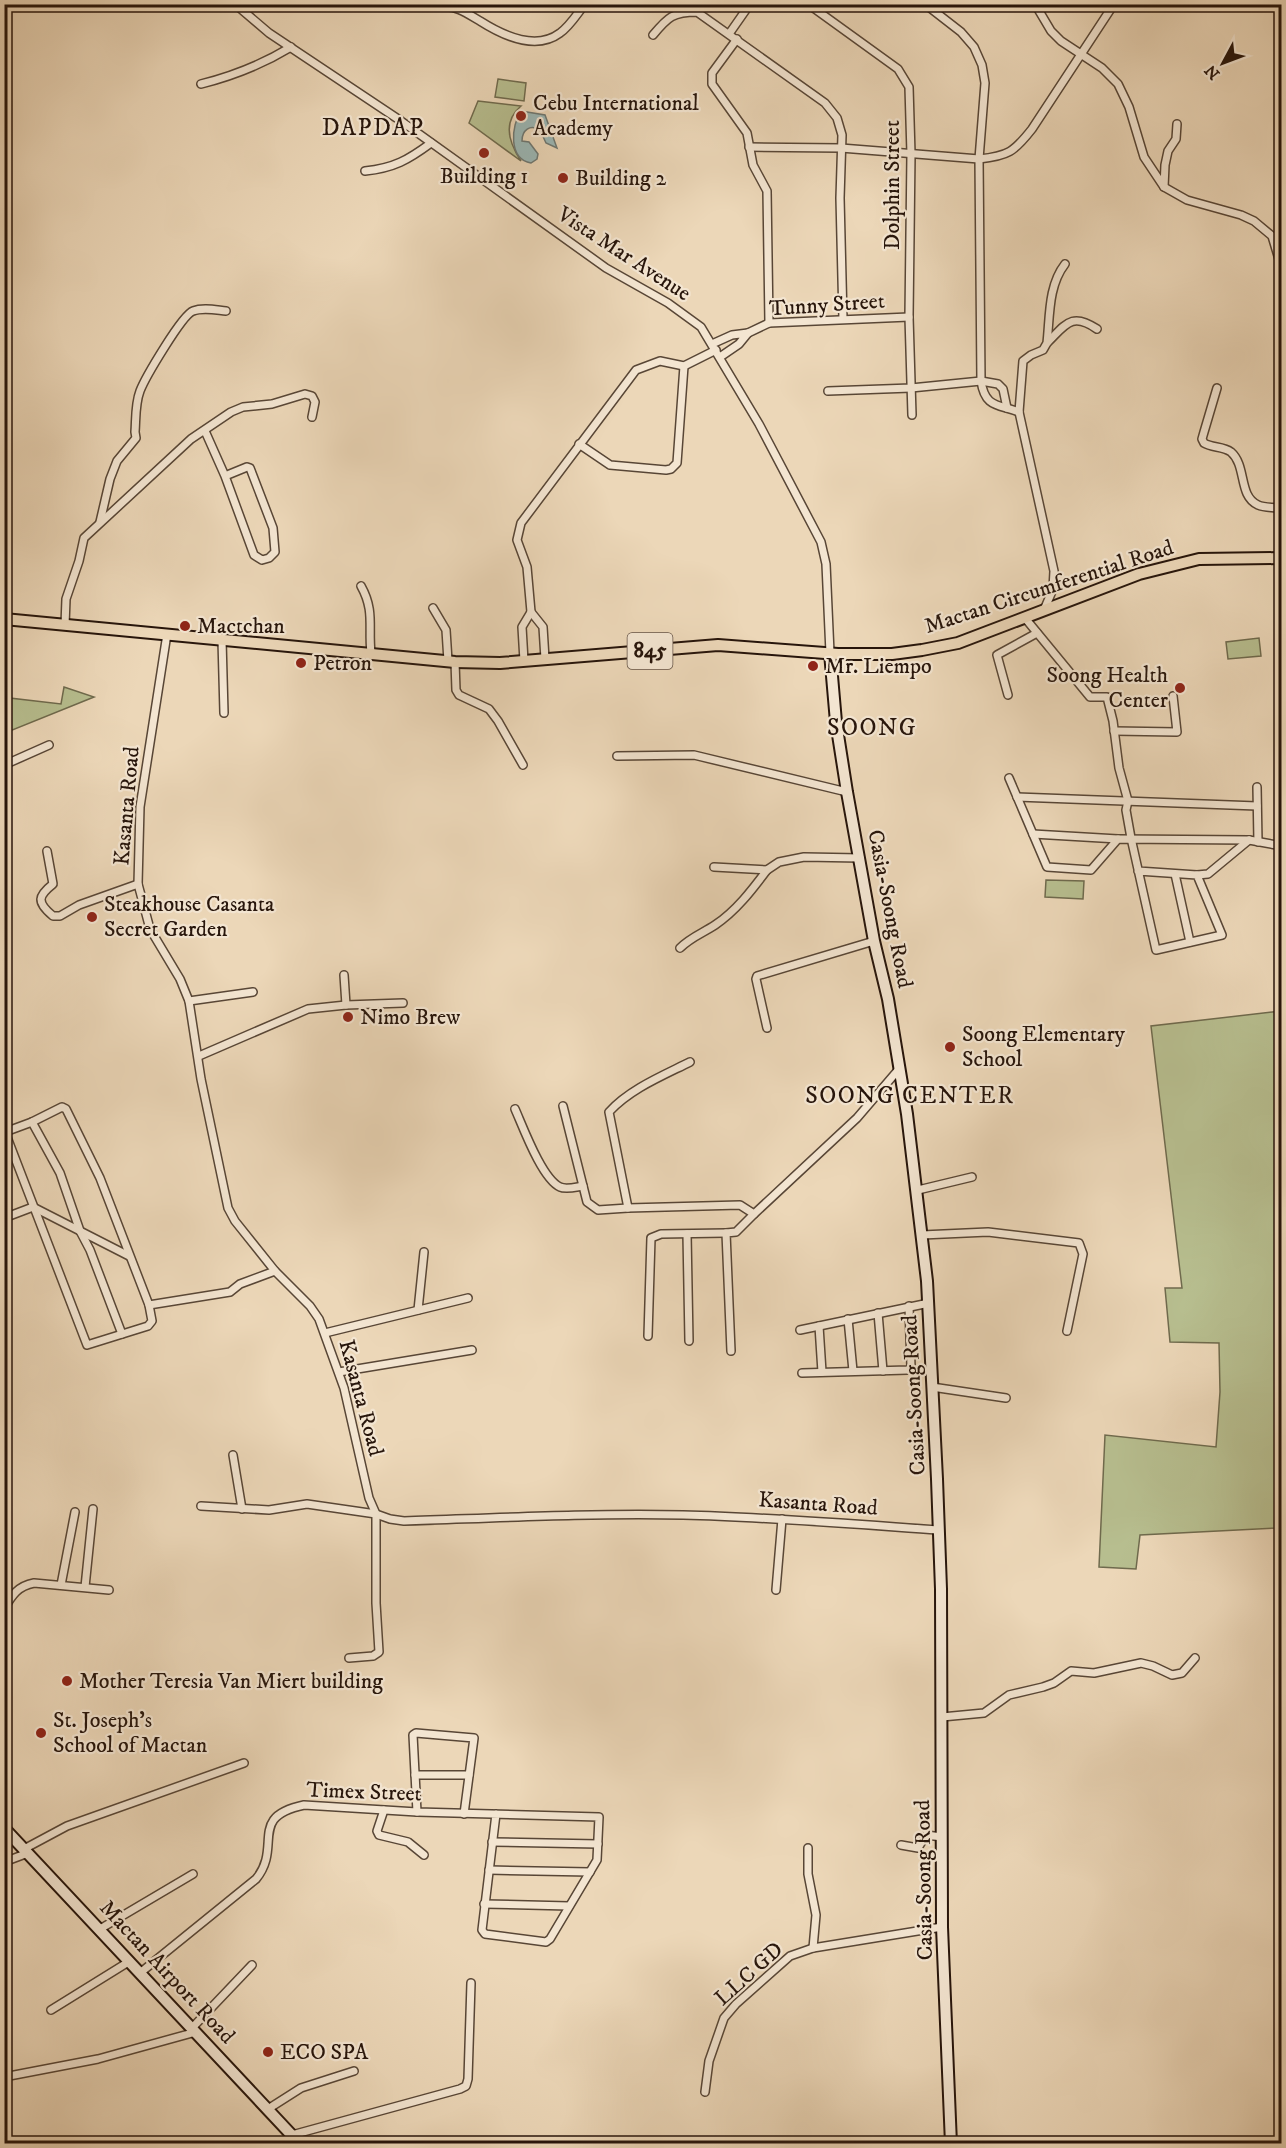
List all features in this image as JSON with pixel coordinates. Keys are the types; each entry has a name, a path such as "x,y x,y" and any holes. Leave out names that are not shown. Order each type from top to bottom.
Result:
{"main road":[{"name":"Mactan Circumferential Road","path":"4,619 451,661 524,661 718,645 830,653 892,654 958,643 1139,574 1165,567 1199,559 1281,558"}],"street":[{"name":"Vista Mar Avenue","path":"235,4 259,26 343,81 606,268 658,297 701,327 759,424 821,542 826,564 830,653"},
{"path":"729,34 750,4"},
{"name":"Dolphin Street","path":"808,4 898,69 909,87 911,154 909,317 912,415"},
{"path":"925,4 961,32 974,47 982,65 985,83 979,159 981,381 988,401 1020,412"},
{"path":"1035,4 1051,31 1061,41 1102,69 1118,84 1129,107 1144,157 1164,187 1187,200 1241,215 1254,221 1272,236 1281,266"},
{"path":"748,147 841,148 979,159 1002,156 1017,148 1082,55 1114,4"},
{"path":"442,7 448,6 462,10 507,35 535,41 548,39 561,33 584,5"},
{"path":"653,35 666,20 679,12 697,12 825,103 837,118 842,135 840,198 843,319"},
{"path":"737,39 711,73 712,84 747,134 753,165 767,190 769,323"},
{"path":"201,84 251,67 291,47"},
{"path":"1164,187 1165,165 1168,151 1176,139 1177,124"},
{"path":"365,171 399,165 431,143"},
{"path":"1047,343 1053,288 1065,264"},
{"path":"100,522 110,479 117,461 136,438 135,423 139,393 172,333 183,318 192,311 206,309 226,311"},
{"name":"Tunny Street","path":"716,351 732,335 748,333 769,323 909,317"},
{"path":"1044,610 1053,589 1054,571 1020,412 1019,391 1023,361 1043,350 1047,343 1070,321 1077,320 1097,329"},
{"name":"Tunny Street","path":"716,351 739,344 748,333"},
{"path":"545,659 543,627 531,612 527,567 517,540 521,523 636,370 660,361 684,366 716,351"},
{"path":"579,444 610,465 666,470 675,466 684,366"},
{"path":"828,391 911,388 981,381 998,384 1003,389 1006,408"},
{"path":"1217,388 1202,439 1204,443 1231,452 1239,462 1245,489 1254,503 1281,509"},
{"path":"65,625 66,599 84,538 191,439 236,410 272,404 305,394 312,396 315,402 312,417"},
{"path":"206,431 254,555 262,560 269,558 275,552 273,528 250,468 247,467 225,476"},
{"path":"361,586 370,608 371,653"},
{"path":"433,608 446,630 456,690 459,695 489,709 523,765"},
{"path":"524,661 522,627 531,612"},
{"path":"1024,618 1090,697 1107,697 1119,768 1128,801 1126,810 1131,838 1156,950 1222,935 1197,875"},
{"path":"1008,695 997,655 1037,633"},
{"name":"Kasanta Road","path":"167,634 140,807 138,884 150,929 180,979 189,1001 201,1079 228,1208 235,1221 275,1271 310,1306 325,1333 339,1372 369,1498 376,1514 404,1521 532,1516 668,1515 782,1519 938,1530"},
{"path":"222,640 224,713"},
{"name":"Casia-Soong Road","path":"830,653 836,722 847,792 908,1114 918,1191 928,1303 938,1479 941,1589 942,1927 951,2144"},
{"path":"1114,731 1177,732 1173,696"},
{"path":"4,765 49,745"},
{"path":"617,756 694,754 847,792"},
{"path":"1009,778 1047,867 1091,870 1118,839"},
{"path":"1257,787 1258,842"},
{"path":"1017,797 1257,806"},
{"path":"1033,834 1118,839 1249,840 1281,846"},
{"path":"1138,871 1209,874 1249,840"},
{"path":"47,851 53,884 43,891 41,898 43,905 53,916 60,916 79,905 138,884"},
{"path":"680,948 687,940 729,914 766,870 779,862 804,857 860,858"},
{"path":"714,867 766,870"},
{"path":"1175,874 1190,942"},
{"path":"767,1029 757,976 874,941"},
{"path":"344,975 346,1005"},
{"path":"189,1001 253,992"},
{"path":"199,1056 308,1009 403,1003"},
{"path":"628,1208 609,1112 617,1102 644,1085 690,1062"},
{"path":"648,1336 650,1242 654,1236 736,1232 857,1118 899,1069"},
{"path":"563,1106 587,1202 598,1210 740,1205 754,1214"},
{"path":"62,1107 66,1109 100,1178 149,1305 152,1321 148,1326 87,1346 33,1207 5,1132 62,1107"},
{"path":"515,1109 541,1166 554,1183 565,1188 583,1186"},
{"path":"32,1122 60,1173 80,1231 90,1250 122,1334"},
{"path":"918,1191 972,1177"},
{"path":"4,1218 33,1207 129,1256"},
{"path":"922,1235 987,1232 1079,1243 1083,1248 1083,1254 1067,1331"},
{"path":"726,1233 730,1351"},
{"path":"687,1234 689,1341"},
{"path":"418,1310 424,1252"},
{"path":"149,1305 231,1292 240,1284 275,1271"},
{"path":"325,1333 468,1298"},
{"path":"800,1330 928,1303"},
{"path":"802,1373 905,1371 911,1367 909,1306"},
{"path":"878,1312 882,1371"},
{"path":"848,1319 853,1371"},
{"path":"819,1326 822,1372"},
{"path":"339,1372 472,1350"},
{"path":"932,1387 1006,1398"},
{"path":"233,1455 242,1509"},
{"path":"201,1506 269,1510 307,1504 376,1514 376,1603 379,1652 374,1656 349,1658"},
{"path":"85,1587 93,1509"},
{"path":"61,1585 75,1512"},
{"path":"776,1590 782,1519"},
{"path":"4,1609 11,1596 23,1585 34,1583 109,1590"},
{"path":"942,1717 984,1713 1009,1695 1054,1683 1071,1671 1094,1673 1141,1663 1172,1675 1182,1673 1195,1658"},
{"path":"417,1812 413,1736 416,1733 474,1738 464,1814"},
{"path":"4,1862 67,1826 244,1763"},
{"path":"415,1775 469,1776"},
{"name":"Timex Street","path":"141,1973 256,1879 264,1870 270,1830 275,1816 288,1808 304,1805 464,1814 599,1817 598,1844"},
{"path":"384,1810 378,1833 383,1837 408,1842 423,1855"},
{"path":"492,1842 598,1844 597,1860 550,1939 546,1942 485,1934 482,1930 484,1904 489,1870 492,1842 496,1814"},
{"name":"Mactan Airport Road","path":"4,1828 300,2144"},
{"path":"901,1845 918,1848 926,1835 942,1837"},
{"path":"808,1848 808,1874 816,1915 813,1948"},
{"path":"489,1870 590,1872"},
{"path":"100,1929 193,1874"},
{"path":"484,1904 569,1906"},
{"name":"LLC GD","path":"705,2092 709,2061 724,2018 736,2004 790,1956 813,1948 942,1927"},
{"path":"51,2010 130,1962"},
{"path":"4,2077 98,2059 194,2030 252,1965"},
{"path":"292,2135 466,2086 471,1983"},
{"path":"268,2109 301,2088 354,2071"}],"green space":[{"path":"498,79 526,83 524,101 495,97"},
{"path":"478,101 521,106 511,119 509,133 513,147 521,161 469,123"},
{"path":"1259,638 1261,656 1228,659 1226,642"},
{"path":"4,675 10,680 10,698 61,704 64,687 94,697 5,733"},
{"path":"1046,880 1084,881 1083,899 1045,897"},
{"path":"1281,1011 1282,1447 1276,1528 1140,1535 1136,1569 1099,1567 1105,1435 1216,1447 1220,1392 1219,1343 1170,1342 1165,1288 1182,1288 1151,1026"}],"water":[{"path":"521,111 545,115 557,148 546,143 540,130 527,129 522,141 529,142 538,154 537,159 531,163 518,155 515,149 515,125"}],"place":[{"name":"Cebu International Academy","path":"521,116"},
{"name":"Building 1","path":"484,153"},
{"name":"Building 2","path":"563,178"},
{"name":"Mactchan","path":"185,626"},
{"name":"Petron","path":"301,663"},
{"name":"Mr. Liempo","path":"813,666"},
{"name":"Soong Health Center","path":"1180,688"},
{"name":"Steakhouse Casanta Secret Garden","path":"92,917"},
{"name":"Nimo Brew","path":"348,1017"},
{"name":"Soong Elementary School","path":"950,1047"},
{"name":"Mother Teresia Van Miert building","path":"67,1681"},
{"name":"St. Joseph's School of Mactan","path":"41,1733"},
{"name":"ECO SPA","path":"268,2052"}],"district":[{"name":"DAPDAP","path":"373,128"},
{"name":"SOONG","path":"872,728"},
{"name":"SOONG CENTER","path":"910,1096"}]}
